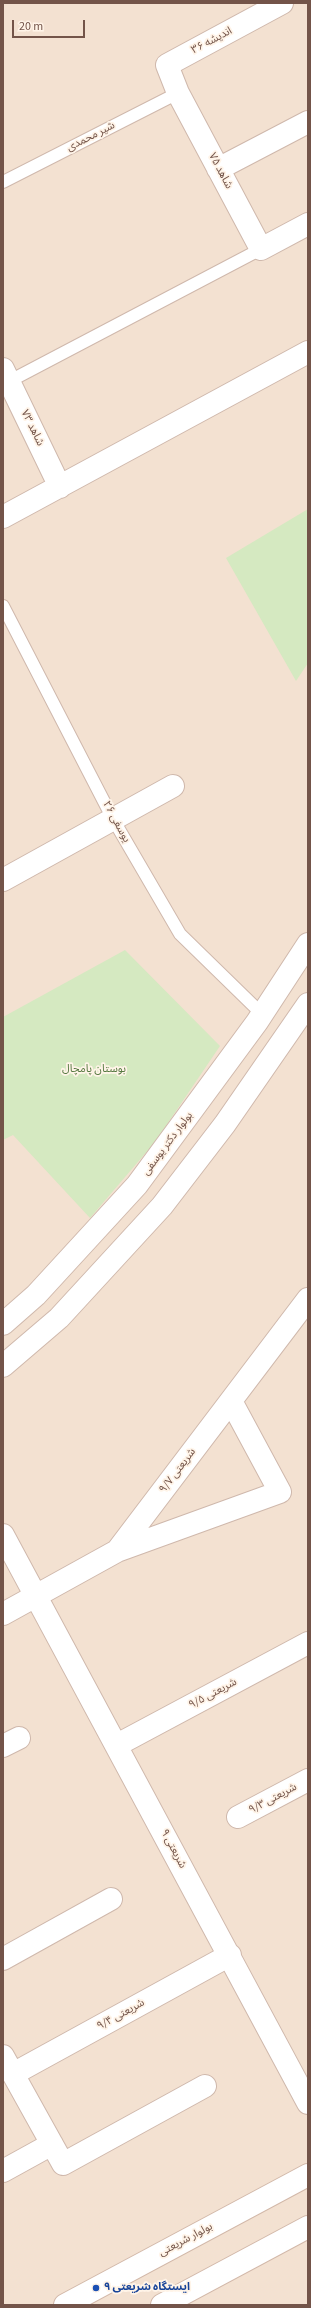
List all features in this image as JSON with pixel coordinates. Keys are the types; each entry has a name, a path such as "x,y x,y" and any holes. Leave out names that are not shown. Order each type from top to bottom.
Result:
{"street":[{"name":"اندیشه ۳۶","path":"178,93 167,65 282,3"},
{"name":"شاهد ۷۵","path":"178,93 261,249"},
{"path":"218,169 308,122"},
{"path":"261,249 308,224"},
{"path":"3,518 308,352"},
{"name":"شاهد ۷۳","path":"5,378 60,487"},
{"path":"3,880 173,786"},
{"name":"بولوار دکتر یوسفی","path":"3,1324 36,1295 137,1185 262,1014 308,944"},
{"path":"3,1366 59,1318 162,1206 225,1124 306,1013"},
{"name":"شریعتی ۹/۷","path":"3,1614 117,1551 308,1299"},
{"path":"117,1551 280,1492 231,1401"},
{"name":"شریعتی ۹","path":"3,1535 308,2102"},
{"name":"شریعتی ۹/۵","path":"117,1745 308,1643"},
{"name":"شریعتی ۹/۳","path":"238,1817 308,1780"},
{"path":"3,1959 111,1899"},
{"name":"شریعتی ۹/۴","path":"8,2065 230,1955"},
{"path":"8,2065 63,2164 205,2086"},
{"path":"3,2171 52,2144"},
{"name":"بولوار شریعتی","path":"64,2305 308,2175"},
{"path":"162,2305 308,2227"}],"lane":[{"name":"شیر محمدی","path":"3,182 178,93"},
{"path":"5,378 261,249"},
{"name":"یوسفی ۲۶","path":"3,606 113,819 180,934 262,1014"}],"shaded area":[{"path":"3,3 308,3 308,2305 3,2305"}],"green space":[{"path":"308,509 308,663 296,681 226,558"},
{"name":"بوستان پامچال","path":"125,950 220,1046 155,1142 90,1218 13,1135 3,1140 3,1017"}],"place":[{"name":"ایستگاه شریعتی ۹","path":"96,2288"}]}
